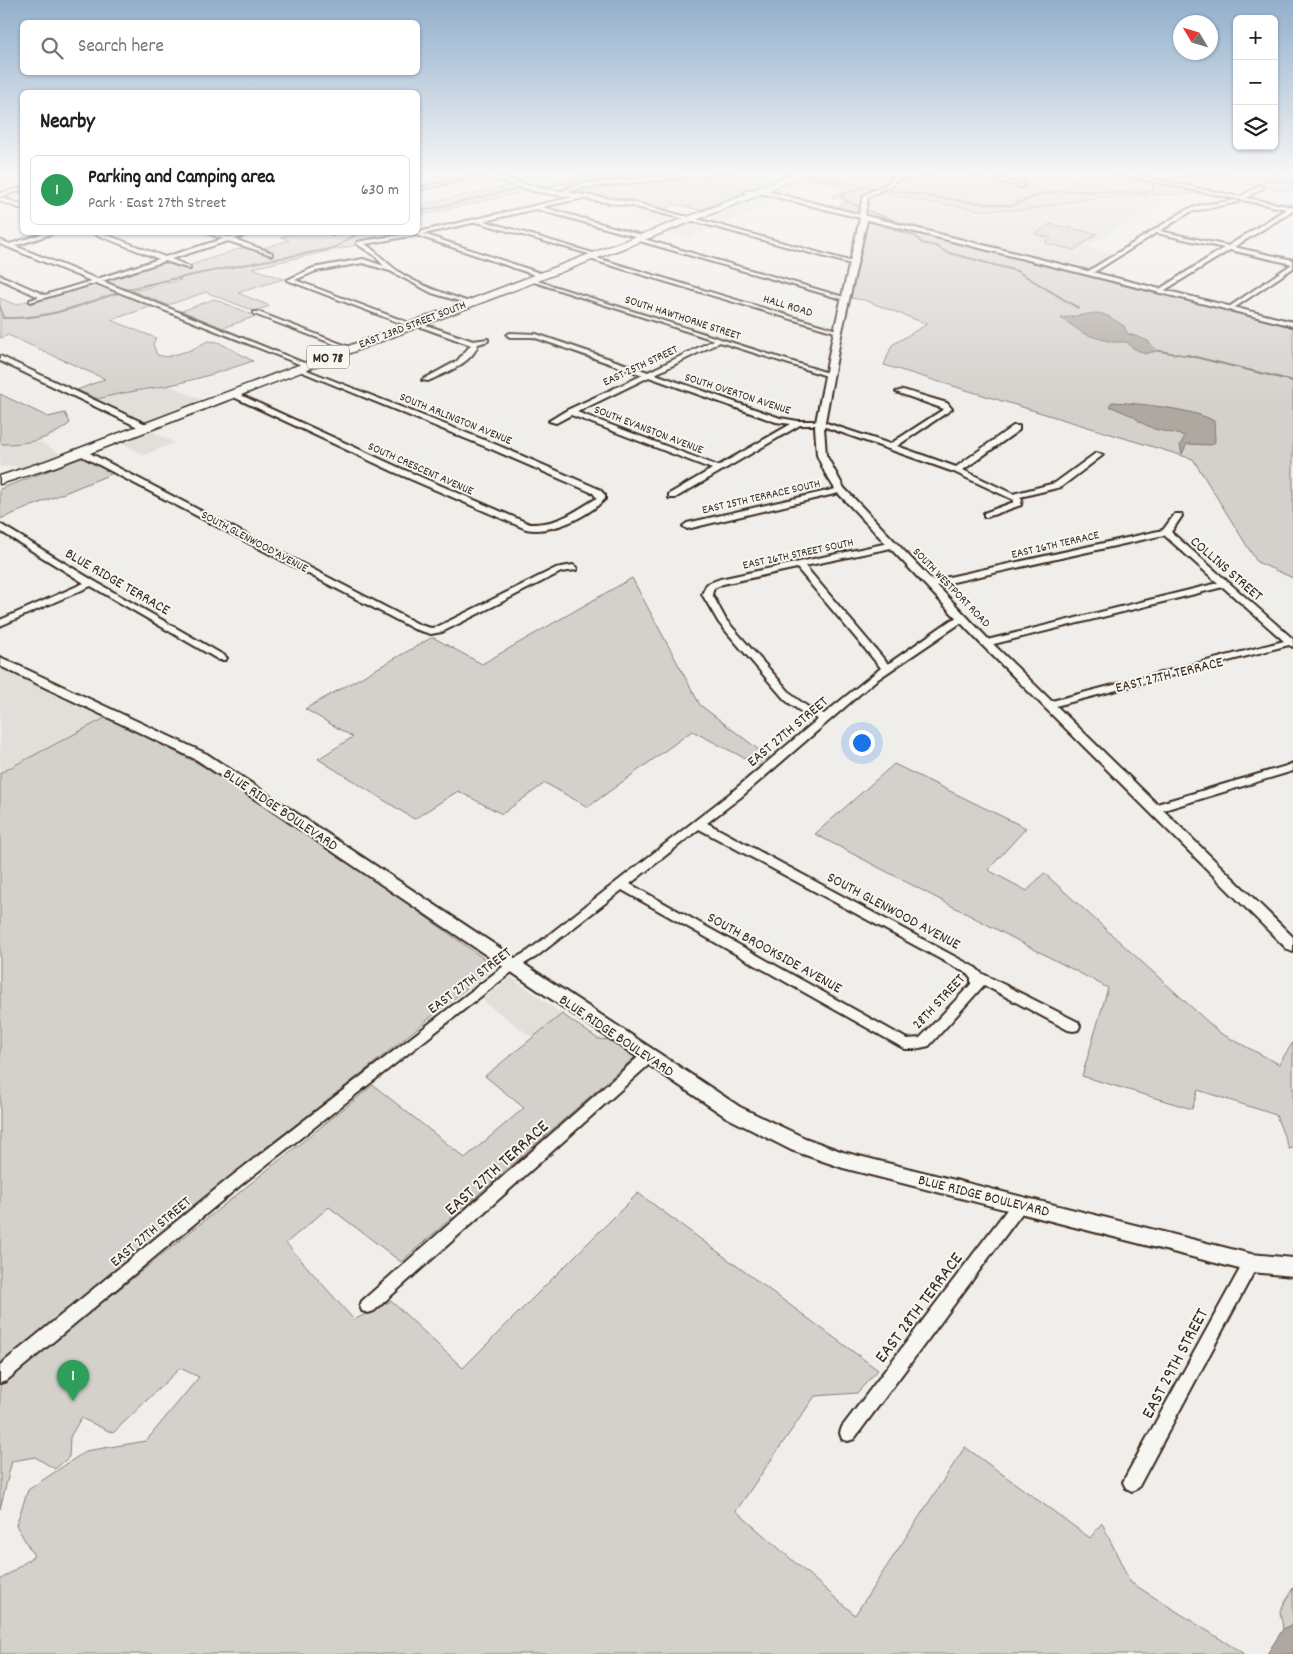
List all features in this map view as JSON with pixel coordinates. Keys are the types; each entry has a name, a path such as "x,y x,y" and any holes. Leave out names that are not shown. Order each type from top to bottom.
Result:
{"main road":[{"name":"EAST 23RD STREET SOUTH","path":"0,480 50,464 608,249"},
{"name":"EAST 23RD STREET SOUTH","path":"0,487 37,472 50,464"},
{"name":"BLUE RIDGE BOULEVARD","path":"0,661 202,758 733,1112 798,1144 843,1160 1251,1263 1293,1267"}],"street":[{"name":"SOUTH ARLINGTON AVENUE","path":"18,249 494,447 596,491 601,497"},
{"path":"137,249 188,268"},
{"path":"32,301 199,249"},
{"path":"256,249 270,254"},
{"path":"369,249 392,270"},
{"name":"SOUTH HAWTHORNE STREET","path":"458,249 720,340 829,375"},
{"name":"HALL ROAD","path":"570,249 837,331"},
{"path":"679,249 844,298"},
{"path":"802,249 853,263"},
{"name":"SOUTH WESTPORT ROAD","path":"856,249 837,331 820,423 818,440 821,456 829,474 840,490 986,643 1293,946"},
{"path":"993,249 1293,324"},
{"path":"1089,273 1126,249"},
{"path":"1160,291 1227,249"},
{"path":"1234,249 1293,264"},
{"path":"467,303 423,288 392,270 362,261 315,269 290,280 413,324 473,343 486,340"},
{"path":"1231,308 1293,264"},
{"path":"0,277 45,297"},
{"path":"256,313 349,348"},
{"name":"SOUTH OVERTON AVENUE","path":"510,335 534,335 779,420 798,424 820,423 957,470 1014,496"},
{"name":"EAST 25TH STREET","path":"553,421 720,340"},
{"path":"426,380 456,366 472,350 475,345 473,343"},
{"path":"0,358 145,427"},
{"path":"890,447 948,409 944,405 900,392"},
{"name":"SOUTH CRESCENT AVENUE","path":"231,394 397,470 529,527 548,527 562,523 598,502 601,497"},
{"name":"SOUTH EVANSTON AVENUE","path":"570,412 719,469"},
{"path":"672,496 798,424"},
{"path":"957,470 1016,428"},
{"name":"SOUTH GLENWOOD AVENUE","path":"81,452 417,627 428,630 439,630 559,570 573,568"},
{"path":"1014,496 1058,485 1099,455"},
{"name":"EAST 25TH TERRACE SOUTH","path":"687,526 840,490"},
{"path":"987,514 1018,503 1018,499 1014,496"},
{"path":"1166,532 1178,516"},
{"name":"BLUE RIDGE TERRACE","path":"0,527 90,583 222,658"},
{"name":"COLLINS STREET","path":"1166,532 1292,643"},
{"name":"EAST 26TH TERRACE","path":"931,584 1166,532"},
{"name":"EAST 26TH STREET SOUTH","path":"826,719 789,698 722,621 707,594 710,586 720,582 893,545"},
{"path":"800,566 887,669"},
{"path":"0,623 90,583"},
{"path":"986,643 1225,584"},
{"name":"EAST 27TH STREET","path":"0,1375 237,1180 513,965 532,954 699,824 887,669 954,622 963,618"},
{"name":"EAST 27TH TERRACE","path":"1048,705 1292,643"},
{"path":"1154,809 1293,767"},
{"name":"SOUTH GLENWOOD AVENUE","path":"699,824 972,971 977,976 1073,1026"},
{"name":"SOUTH BROOKSIDE AVENUE","path":"620,884 905,1044 915,1044"},
{"name":"28TH STREET","path":"915,1044 924,1042 978,985 977,976"},
{"name":"EAST 27TH TERRACE","path":"368,1306 649,1056"},
{"name":"EAST 28TH TERRACE","path":"848,1433 1020,1204"},
{"name":"EAST 29TH STREET","path":"1132,1482 1251,1263"}],"shaded area":[{"path":"238,249 251,249 270,256 274,254 261,249 337,249 252,268 283,279 238,293 270,306 254,311 206,292 168,305 132,291 181,280 174,278 126,289 104,280 162,261 188,269 191,268 188,266"},
{"path":"861,249 988,249 1293,325 1293,578 1257,562 1193,459 884,365 892,345 927,324 864,300 850,298"},
{"path":"1003,249 1096,249 1115,254 1087,270"},
{"path":"97,283 153,306 111,320 156,338 153,344 157,355 167,357 191,350 208,341 218,342 253,361 181,383 98,399 77,390 105,379 8,335 0,338 0,298 16,305"},
{"path":"214,299 256,316 223,328 182,311"},
{"path":"1096,313 1103,314 1124,326 1127,333 1148,341 1157,350 1189,356 1156,351 1145,354 1131,347 1127,342 1112,342 1083,333 1061,318"},
{"path":"169,385 202,400 150,421 143,421 98,399 125,392"},
{"path":"0,394 48,417 65,413 70,423 62,429 38,440 2,444 0,442"},
{"path":"1112,402 1165,407 1205,417 1214,421 1215,442 1211,445 1187,444 1182,454 1180,445 1185,436 1154,429 1133,416 1109,406"},
{"path":"150,430 174,443 144,455 120,442"},
{"path":"37,440 61,454 14,470 17,466 0,467 0,442 24,444"},
{"path":"84,457 116,472 0,519 0,489"},
{"path":"632,578 700,705 771,759 760,766 692,731 588,807 545,783 502,814 458,791 414,819 318,759 353,737 305,709 431,638 482,664"},
{"path":"0,666 107,717 0,773"},
{"path":"107,717 213,771 219,768 494,966 0,1366 0,773"},
{"path":"894,764 1026,828 988,870 1027,891 1044,873 1220,1033 1279,1064 1293,1042 1293,1148 1289,1149 1276,1115 1198,1090 1192,1109 1082,1076 1108,988 815,834"},
{"path":"511,977 562,1014 533,1038 482,1000"},
{"path":"562,1014 598,1039 611,1040 635,1057 401,1262 329,1207 286,1243 354,1320 391,1301 463,1368 638,1193 878,1370 857,1393 815,1396 736,1511 855,1615 965,1447 1090,1538 1102,1523 1130,1582 1244,1654 0,1654 0,1580 34,1556 16,1525 28,1490 86,1451 146,1441 199,1377 180,1368 113,1433 81,1418 70,1437 69,1457 55,1469 35,1457 12,1461 0,1509 0,1385 373,1085 465,1158 524,1108 485,1076"},
{"path":"1293,1588 1293,1624 1283,1629 1280,1611"},
{"path":"1293,1624 1293,1654 1267,1654 1283,1629"}],"waterway":[{"path":"0,306 3,318 41,316 166,281 328,249"},
{"path":"941,249 1017,271 1078,308"},
{"path":"1187,355 1293,381"}],"place":[{"name":"Parking and Camping area","path":"73,1401"}]}
